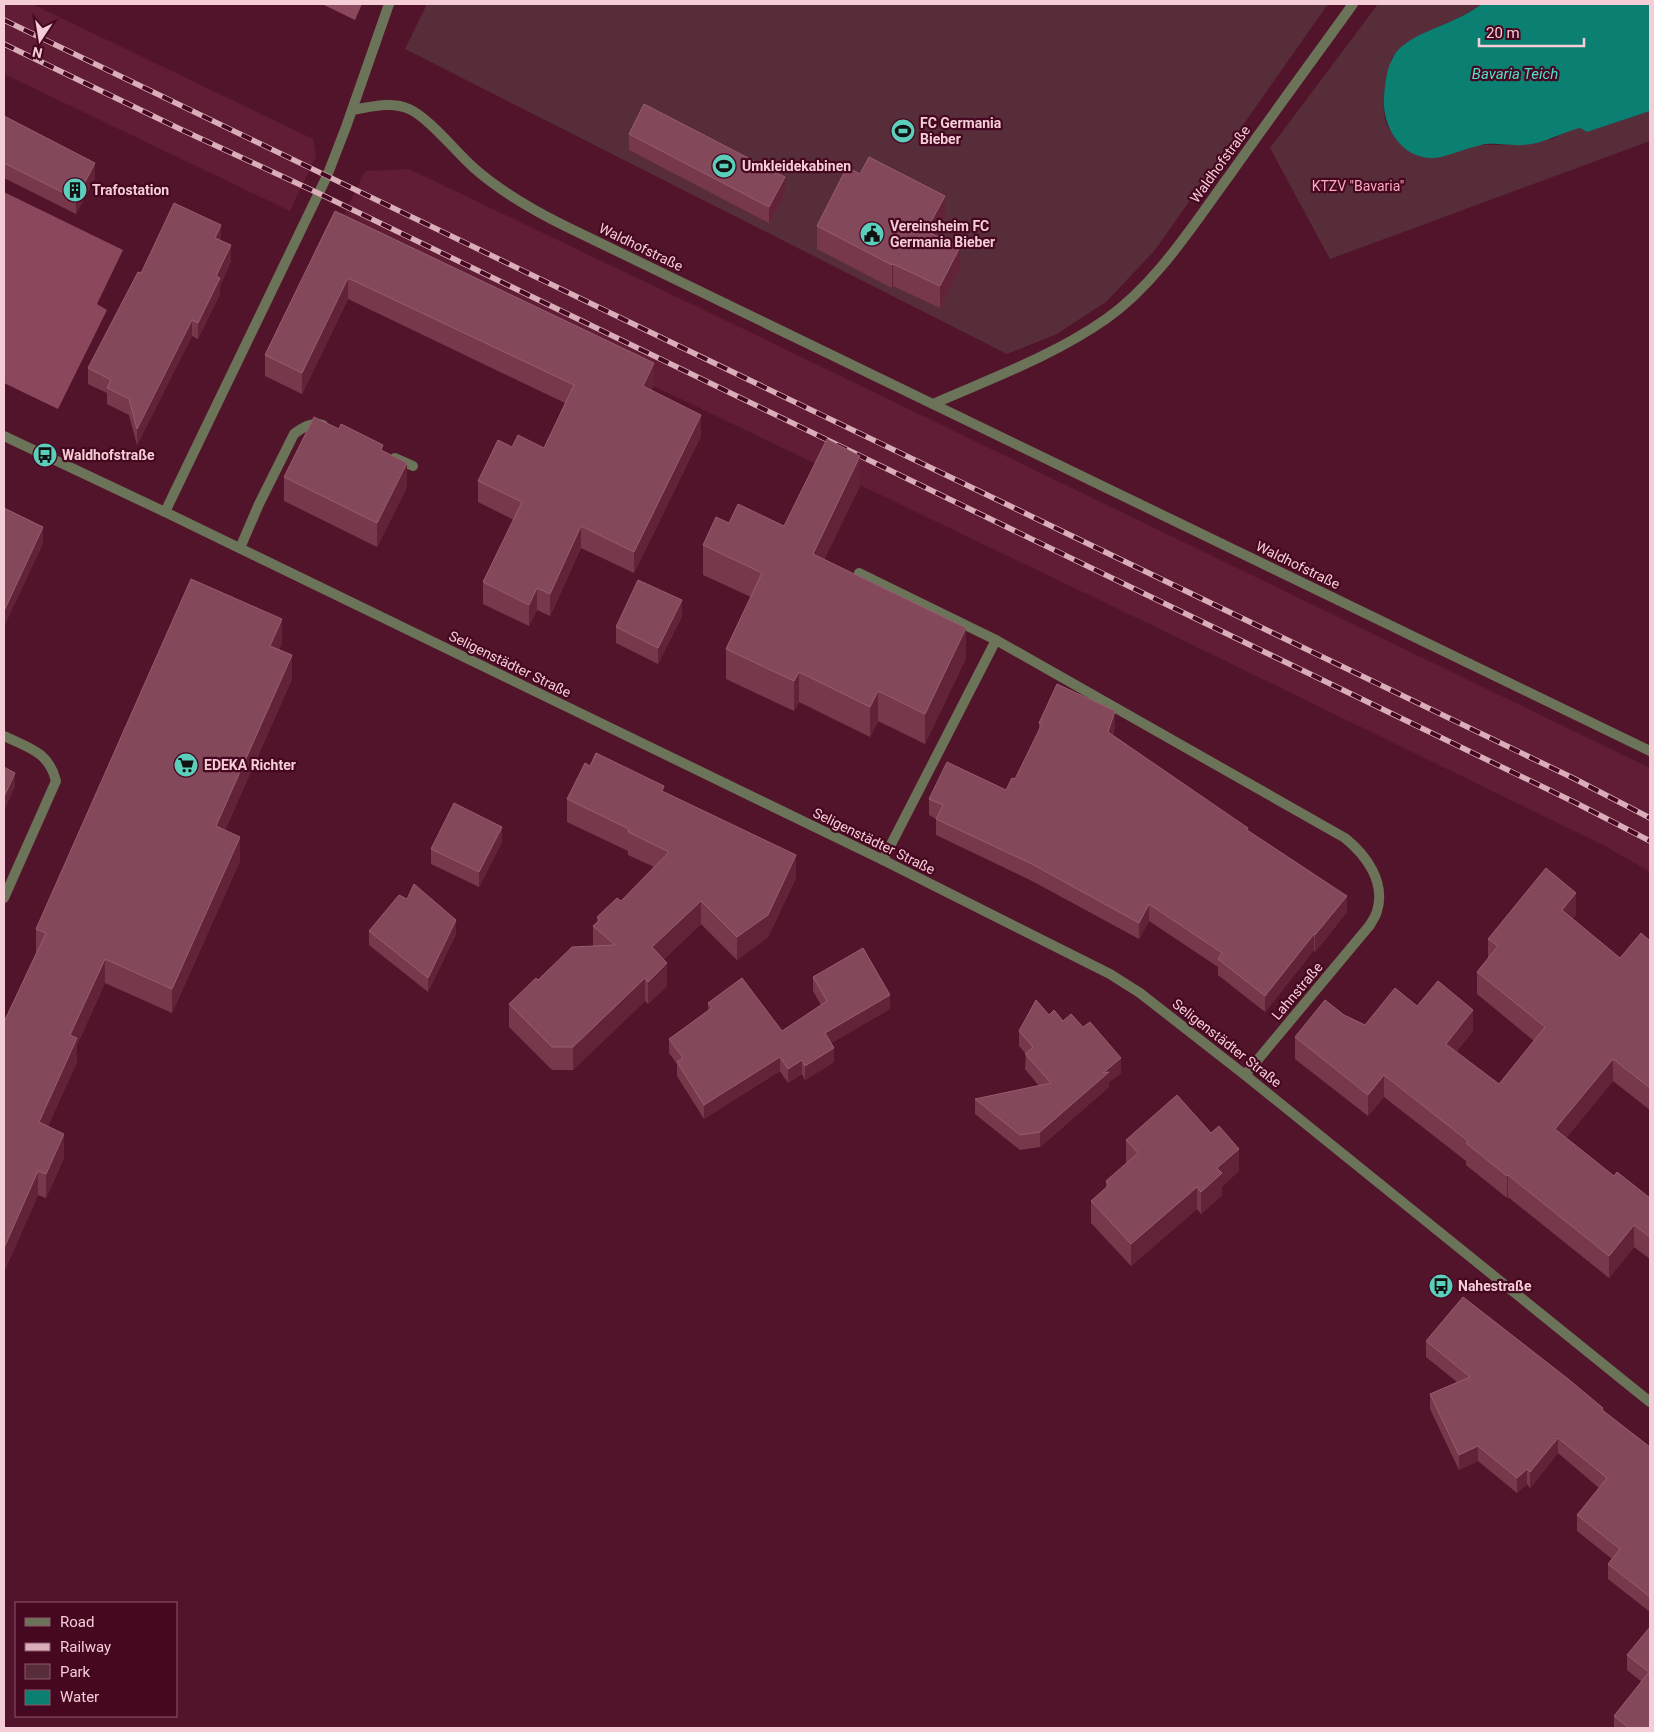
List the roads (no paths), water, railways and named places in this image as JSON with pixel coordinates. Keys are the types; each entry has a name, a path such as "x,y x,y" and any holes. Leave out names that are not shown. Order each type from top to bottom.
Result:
{"street":[{"path":"165,512 327,176 389,4"},
{"name":"Waldhofstraße","path":"933,404 1044,356 1106,318 1135,296 1165,261 1215,195 1353,4"},
{"name":"Waldhofstraße","path":"352,110 390,104 410,109 475,169 532,209 1650,751"},
{"path":"240,548 259,504 294,434 303,427 317,423 330,426"},
{"name":"Seligenstädter Straße","path":"4,436 240,548 883,860 1110,974 1140,993 1245,1075 1650,1402"},
{"path":"388,454 413,466"},
{"path":"859,573 996,640 883,860"},
{"name":"Lahnstraße","path":"996,640 1345,838 1366,857 1376,879 1379,897 1377,911 1370,925 1245,1075"},
{"path":"4,736 41,754 53,768 56,781 4,898"}],"water":[{"name":"Bavaria Teich","path":"1482,4 1650,4 1650,111 1587,132 1580,128 1531,144 1486,144 1441,157 1428,158 1407,150 1392,133 1384,111 1385,84 1391,61 1399,49 1411,40"}],"railway":[{"path":"4,20 1573,778 1650,818"},
{"path":"4,44 318,193 1576,803 1650,841"}],"place":[{"name":"FC Germania Bieber","path":"903,131"},
{"name":"Umkleidekabinen","path":"724,166"},
{"name":"Trafostation","path":"75,190"},
{"name":"Vereinsheim FC Germania Bieber","path":"872,234"},
{"name":"Waldhofstraße","path":"45,455"},
{"name":"EDEKA Richter","path":"186,765"},
{"name":"Nahestraße","path":"1441,1286"}],"park label":[{"name":"KTZV \"Bavaria\"","path":"1358,186"}]}
